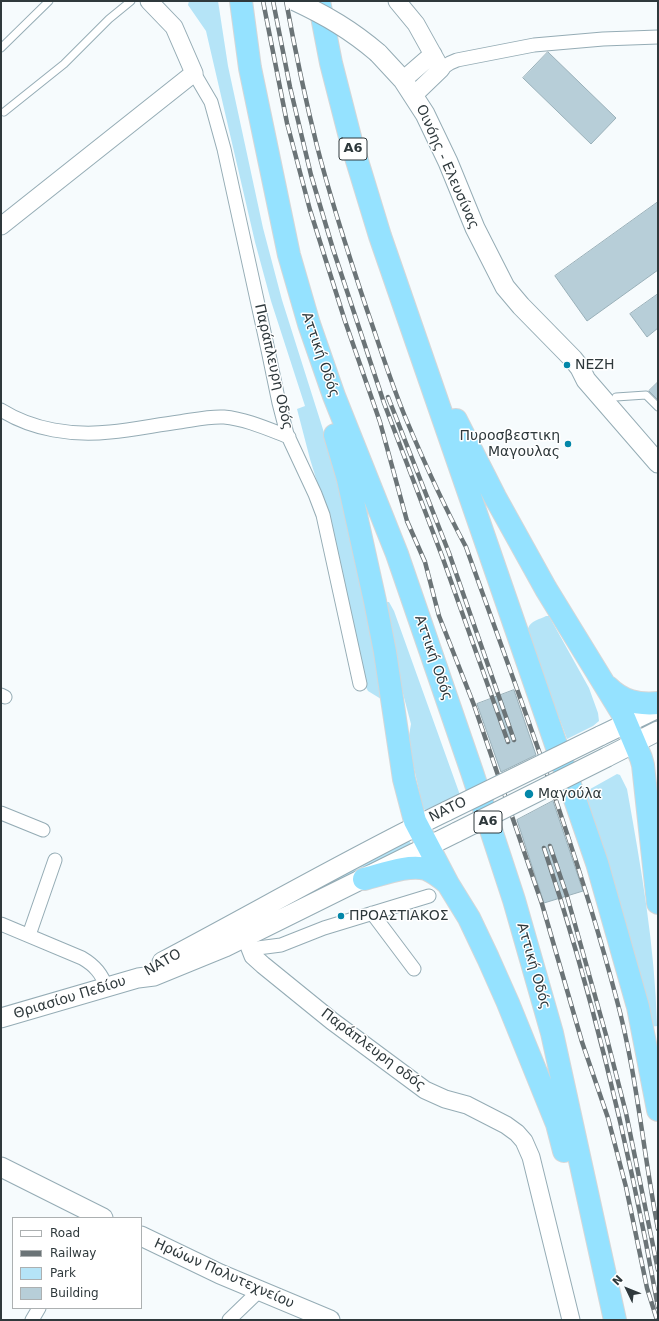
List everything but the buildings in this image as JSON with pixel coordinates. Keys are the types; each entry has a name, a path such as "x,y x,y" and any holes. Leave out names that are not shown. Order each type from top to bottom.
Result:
{"highway":[{"name":"Αττική Οδός","path":"241,1 250,68 288,255 309,324 334,396 397,554 472,772 514,900 552,1033 615,1320"},
{"name":"Α6","path":"319,1 331,63 351,141 380,236 597,863 638,1007 658,1110"},
{"path":"400,293 433,360 459,426 495,497 546,589 604,683 631,733 641,758 658,903"},
{"path":"334,396 333,429 348,480 375,601 385,652 404,779 416,826 468,918 508,1003 557,1124 580,1207 602,1259"},
{"path":"604,683 615,694 625,700 640,703 658,703"},
{"path":"364,879 414,868 432,872 448,884"}],"main road":[{"name":"Οινόης - Ελευσίνας","path":"295,1 339,23 358,37 378,53 409,88 425,114 448,162 475,228 505,287 521,306 573,359 580,368 586,380 658,463"},
{"name":"Οινόης - Ελευσίνας","path":"573,359 594,373 658,444"},
{"name":"ΝΑΤΟ","path":"138,978 154,976 203,957 248,943 364,879 607,757 658,708"},
{"name":"ΝΑΤΟ","path":"138,978 154,966 227,928 306,883 416,826 600,736 658,731"},
{"name":"Θριασίου Πεδίου","path":"1,1018 138,978"},
{"path":"1,1167 97,1217"},
{"name":"Ηρώων Πολυτεχνείου","path":"142,1236 220,1274 330,1320"}],"street":[{"path":"1,226 194,73 174,27 149,1"},
{"path":"397,1 416,24 441,69"},
{"path":"409,88 457,60 534,45 603,39 658,37"},
{"path":"409,88 433,54"},
{"name":"Παράπλευρη Οδός","path":"194,73 211,102 224,149 279,403 289,437 323,515 360,684"},
{"path":"1,410 20,421 40,427 81,434 110,432 224,417 243,421 289,437"},
{"path":"1,813 43,830"},
{"path":"29,935 55,860"},
{"path":"248,943 281,945 324,928 429,896"},
{"path":"372,913 414,969"},
{"path":"1,924 82,958 92,964 99,971 106,987"},
{"name":"Παράπλευρη οδός","path":"248,943 253,956 306,999 425,1090 445,1099 466,1105 506,1125 517,1133 524,1141 531,1156 571,1320"},
{"path":"229,1320 259,1291"},
{"path":"32,1320 39,1309"}],"lane":[{"path":"1,48 49,1"},
{"path":"4,112 64,64 108,19 130,1"},
{"path":"616,397 646,395 658,407"}],"green space":[{"path":"189,1 218,1 228,66 263,228 282,300 333,461 370,620 381,699 368,691 363,682 335,540 310,459 297,409 305,406 271,301 255,242 206,31 188,5"},
{"path":"389,602 394,611 460,795 426,810 423,809 408,741 411,724 402,690 384,603"},
{"path":"546,616 549,616 589,688 598,713 599,721 593,726 567,739 527,634 531,624"},
{"path":"617,774 620,775 627,789 650,936 656,996 657,1026 651,1027 583,793"},
{"path":"408,839 412,845 234,937 232,931"}],"railway":[{"path":"263,1 287,123 310,210 345,321 380,422 407,521 425,562 439,616 474,705 542,904 582,1042 608,1118 626,1187 647,1288 657,1320"},
{"path":"273,1 290,87 311,175 333,249 384,403 442,556 508,742"},
{"path":"286,1 300,74 322,167 367,310 390,378 406,419 434,484 466,547 546,771 600,940 616,997 629,1054 658,1229"},
{"path":"388,397 449,553 514,740"},
{"path":"550,846 567,896 626,1113 658,1270"},
{"path":"544,848 595,1018 623,1133 658,1307"}],"place":[{"name":"ΝΕΖΗ","path":"567,365"},
{"name":"Πυροσβεστικη Μαγουλας","path":"568,444"},
{"name":"Μαγούλα","path":"529,794"},
{"name":"ΠΡΟΑΣΤΙΑΚΟΣ","path":"341,916"}]}
